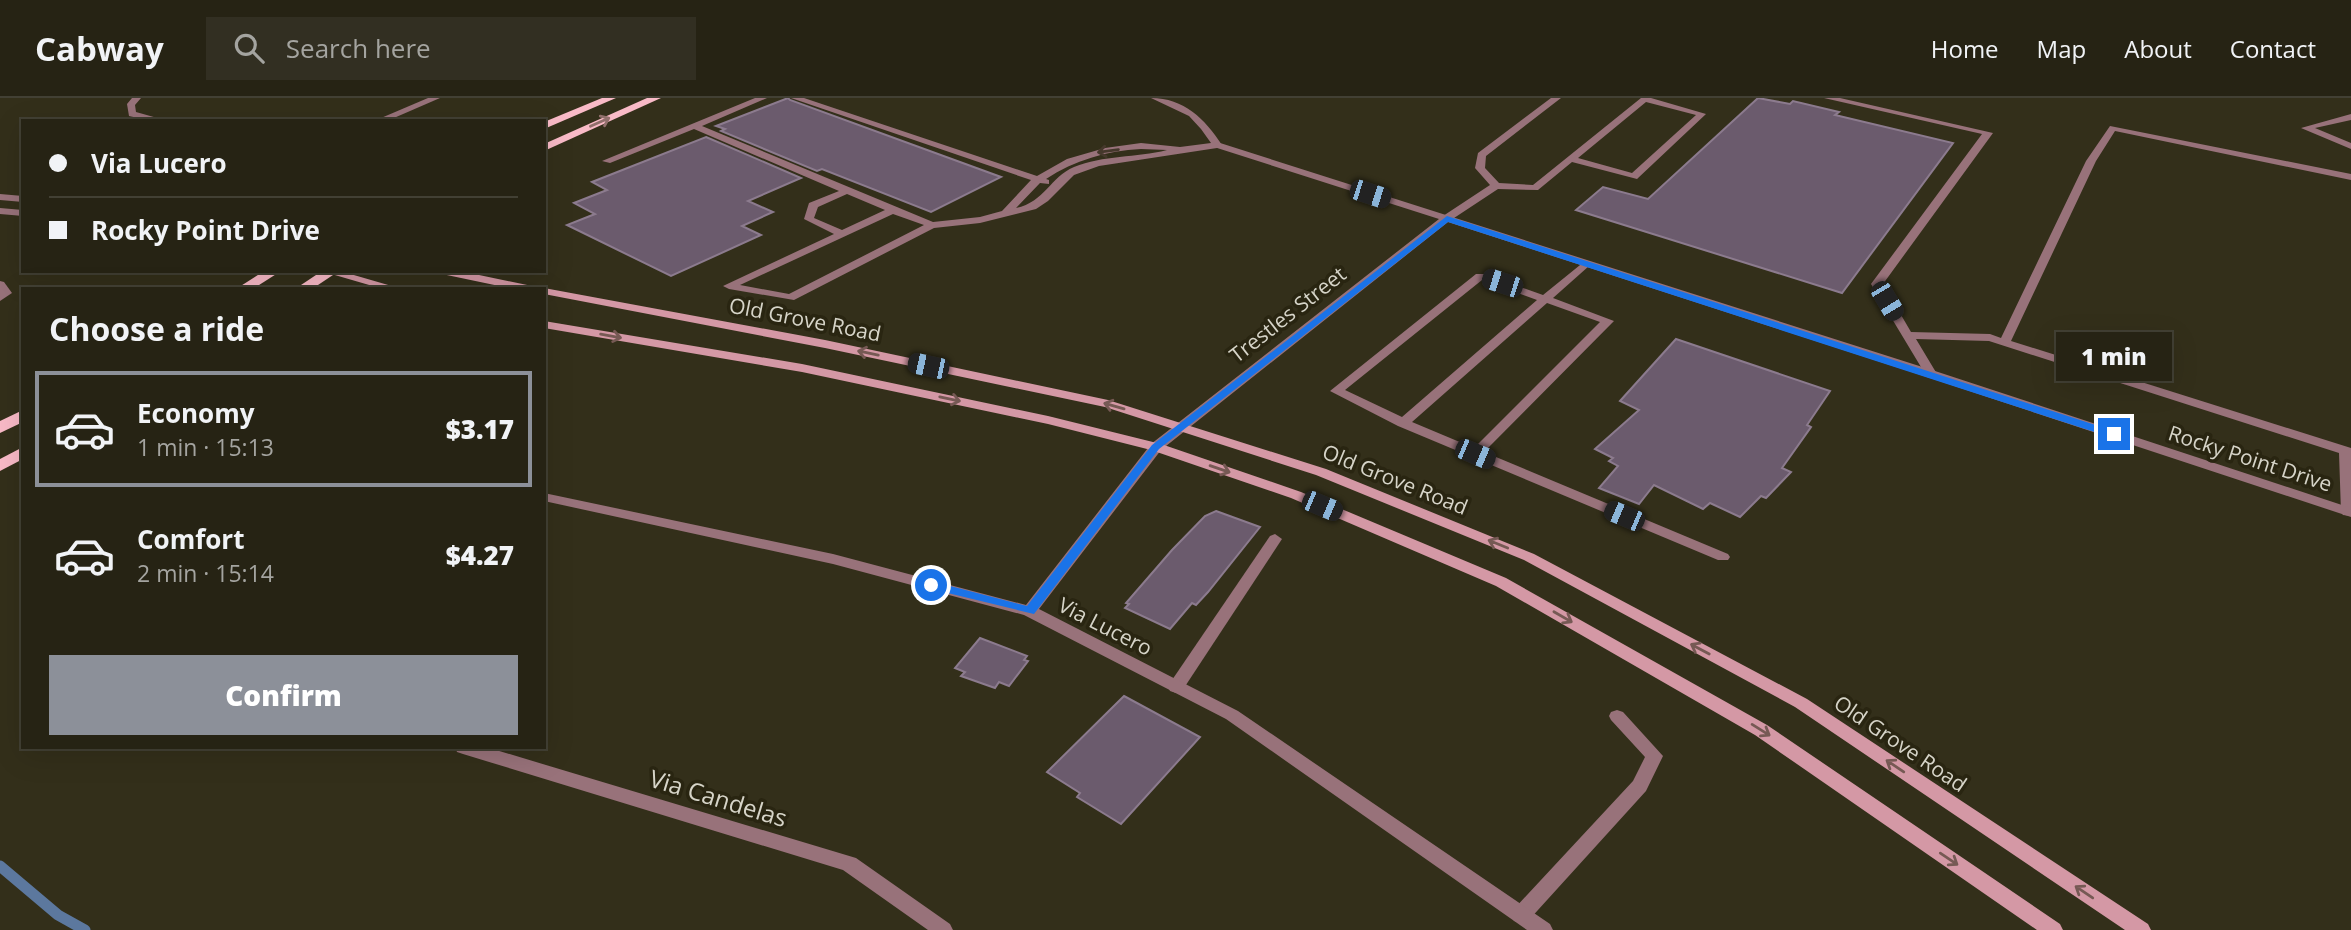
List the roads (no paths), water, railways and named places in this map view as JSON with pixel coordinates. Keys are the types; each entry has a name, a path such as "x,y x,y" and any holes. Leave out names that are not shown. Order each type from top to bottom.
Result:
{"main road":[{"path":"546,125 611,98"},
{"path":"546,147 656,98"},
{"path":"246,287 271,273"},
{"path":"305,287 327,273"},
{"path":"333,273 389,287"},
{"path":"452,273 522,287"},
{"name":"Old Grove Road","path":"546,291 825,344 1067,395 1180,425 1321,472 1529,557 1801,704 2141,930"},
{"path":"546,324 813,371 1048,420 1156,447 1296,495 1501,582 1762,730 2053,930"},
{"path":"0,428 21,416"},
{"path":"0,466 21,453"}],"street":[{"path":"136,98 131,104 132,114 155,119"},
{"path":"384,119 436,98"},
{"path":"607,161 763,98"},
{"path":"795,98 1056,185"},
{"path":"1006,213 1037,180 1059,165 1085,155 1162,146 1176,149 1217,145 1194,113 1155,98"},
{"path":"1557,98 1481,155 1480,168 1496,186 1535,188 1571,159 1646,99 1702,114 1634,177 1571,159"},
{"path":"1828,98 1988,133 1877,284 1931,374"},
{"path":"2351,117 2306,128 2351,146"},
{"path":"694,125 932,225"},
{"path":"2005,342 2091,161 2113,128 2351,177"},
{"name":"Rocky Point Drive","path":"1217,145 1931,374 2350,512"},
{"path":"893,210 729,286 790,298 932,225 980,220 1033,207 1076,170 1097,163 1163,155 1176,149"},
{"name":"Trestles Street","path":"1029,611 1156,447 1180,425 1447,218 1496,186"},
{"path":"843,234 810,219 813,205 847,191"},
{"path":"0,197 21,199"},
{"path":"0,211 21,213"},
{"path":"1403,423 1586,264"},
{"path":"1475,454 1608,321 1480,276 1336,391 1475,454 1723,557"},
{"path":"0,285 6,293 0,298"},
{"path":"1908,335 1990,338 2348,451 2350,512"},
{"name":"Via Lucero","path":"546,497 833,559 1029,611 1231,715 1543,930"},
{"path":"1175,687 1275,539"},
{"path":"1521,915 1640,786 1654,756 1617,716"},
{"name":"Via Candelas","path":"470,749 849,864 943,930"}],"waterway":[{"path":"0,866 58,915 85,930"}]}
